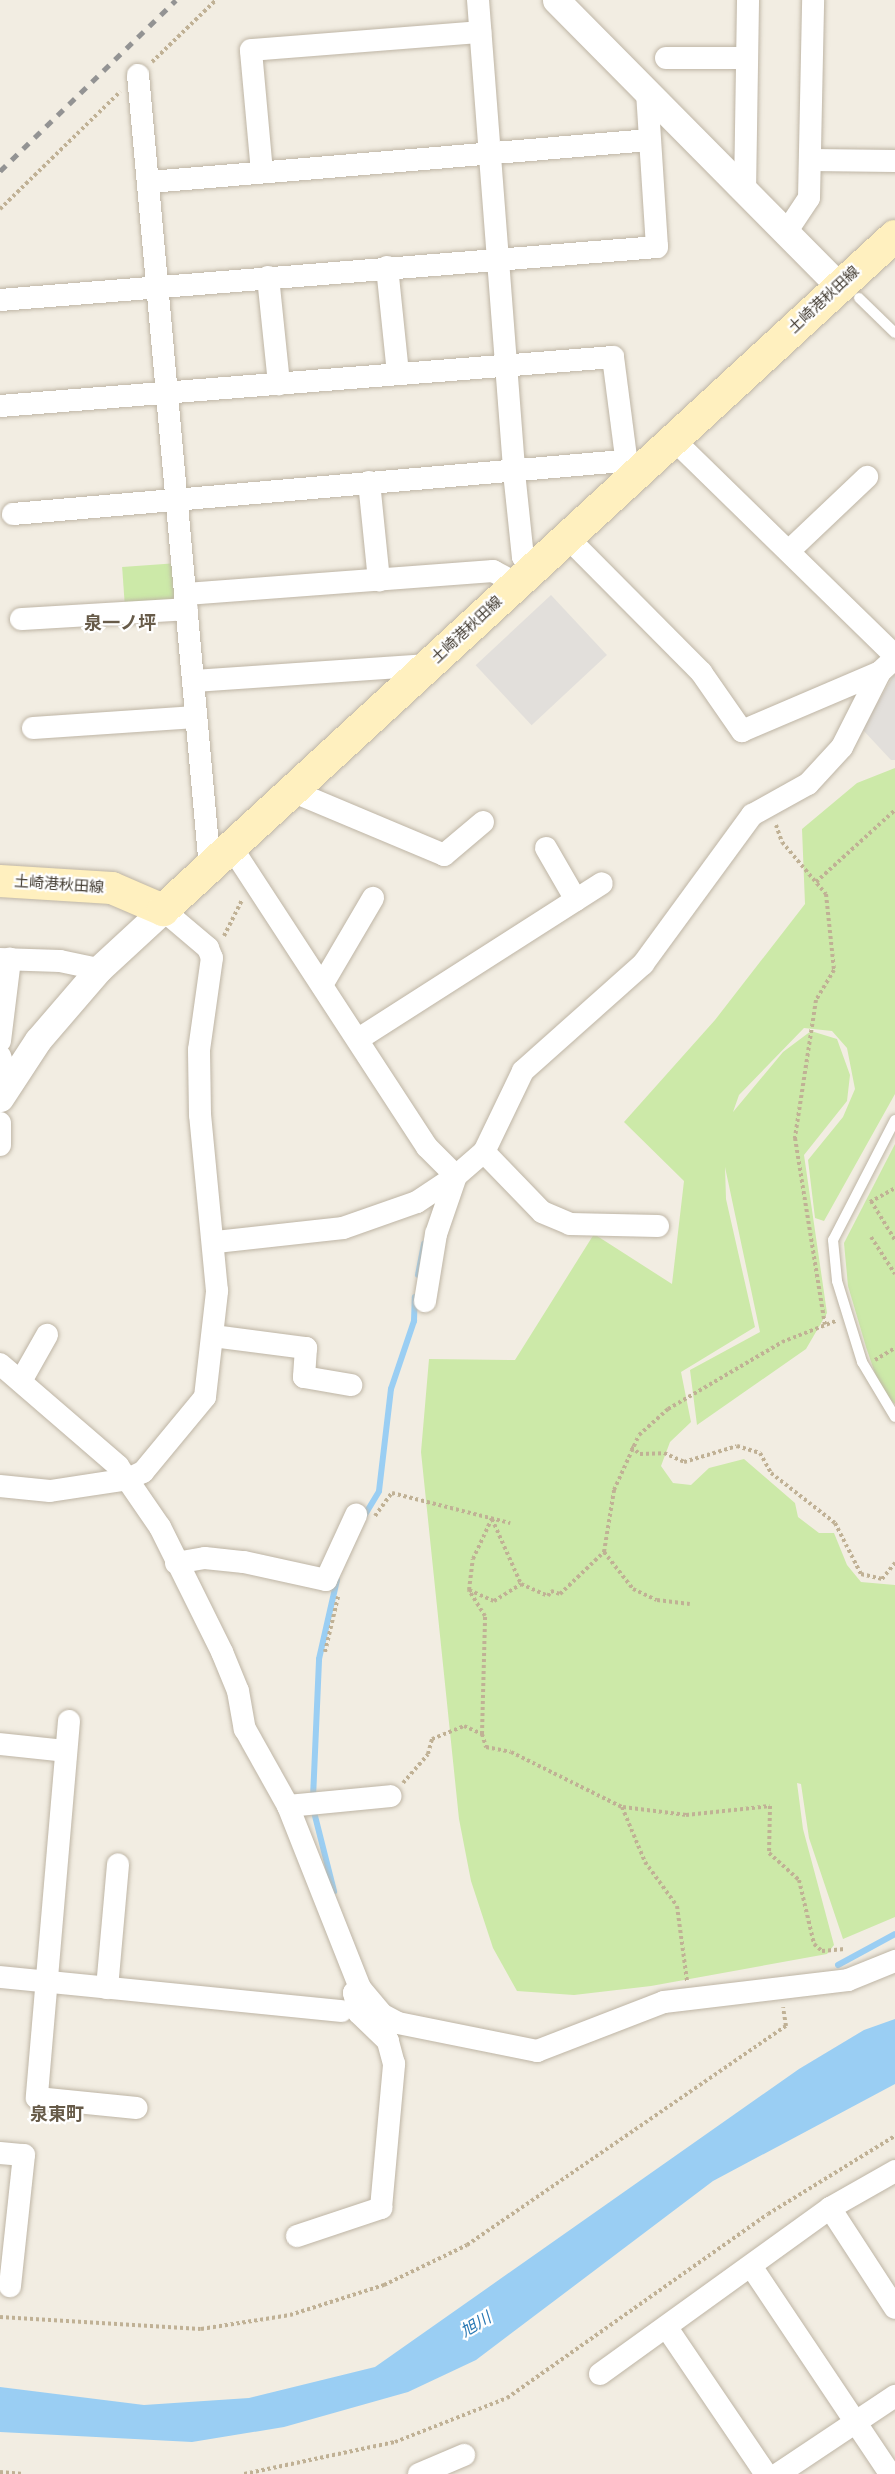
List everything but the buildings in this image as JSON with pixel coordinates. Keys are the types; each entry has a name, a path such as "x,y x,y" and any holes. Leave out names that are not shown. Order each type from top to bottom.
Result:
{"main road":[{"name":"土崎港秋田線","path":"0,881 112,888 163,910 567,538 626,471 673,439 849,292 895,236"}],"street":[{"path":"21,619 379,580 493,571 524,577 504,364 478,0"},
{"path":"556,0 785,234 849,292"},
{"path":"745,193 748,0"},
{"path":"785,234 809,198 813,0"},
{"path":"262,172 251,50 480,32"},
{"path":"666,58 747,58"},
{"path":"138,75 150,182 196,717 221,858 255,880 360,1038 427,1147 456,1176"},
{"path":"0,300 159,285 657,247 647,93"},
{"path":"150,182 489,151 649,140"},
{"path":"811,160 895,161"},
{"path":"387,267 398,373"},
{"path":"268,277 279,384"},
{"path":"0,406 614,357 626,471 514,471 13,514"},
{"path":"673,439 791,549 890,662"},
{"path":"791,549 867,477"},
{"path":"369,482 379,580"},
{"path":"567,538 702,672 742,731 890,662"},
{"path":"216,1242 343,1228 417,1202 456,1176 484,1152 523,1071 643,964 752,815 808,784 842,747 890,662"},
{"path":"194,681 428,665"},
{"path":"33,728 196,717"},
{"path":"292,791 444,855 483,822"},
{"path":"546,848 576,900"},
{"path":"360,1038 602,884"},
{"path":"322,984 373,898"},
{"path":"0,1486 50,1491 128,1479 144,1472 205,1398 213,1336 216,1242 200,1115 199,1050 212,958 208,948 163,910 99,969 38,1040 4,1091"},
{"path":"0,1041 5,959 99,969"},
{"path":"0,1056 4,1091"},
{"path":"0,1123 0,1145"},
{"path":"484,1152 542,1212 570,1224 658,1226"},
{"path":"425,1301 436,1234 456,1176"},
{"path":"21,1381 47,1335"},
{"path":"213,1336 306,1348 304,1377 351,1385"},
{"path":"0,1364 83,1431 128,1479 160,1527 226,1661 245,1729 304,1803 360,1988 383,2015 398,2023 537,2051 664,2002 780,1991 848,1980 895,1961"},
{"path":"176,1563 205,1558 244,1562 326,1580 356,1515"},
{"path":"69,1721 46,1968 50,1981 38,2098 137,2108"},
{"path":"0,1744 66,1751"},
{"path":"304,1803 387,1796"},
{"path":"107,1988 118,1864"},
{"path":"0,1977 341,2011"},
{"path":"297,2236 381,2208 394,2064 388,2041 359,2013 354,1993 360,1988"},
{"path":"0,2153 24,2155 10,2286"},
{"path":"600,2374 753,2269 830,2208 895,2171"},
{"path":"830,2208 895,2308"},
{"path":"753,2269 890,2474"},
{"path":"668,2328 766,2474"},
{"path":"778,2474 895,2396"},
{"path":"419,2474 464,2455"}],"lane":[{"path":"849,292 895,333"},
{"path":"895,1120 833,1240 849,1320 865,1367 895,1417"}],"path":[{"path":"0,208 216,0"},
{"path":"769,806 782,842 826,894 834,970 816,1000 795,1138 825,1325"},
{"path":"816,882 895,810"},
{"path":"212,958 255,880"},
{"path":"871,1201 895,1240"},
{"path":"871,1237 895,1274"},
{"path":"492,1518 521,1584 548,1596 551,1591 560,1594 604,1551 614,1490 632,1447 669,1409 717,1386 782,1342 825,1325 849,1320"},
{"path":"865,1367 895,1348"},
{"path":"632,1447 640,1454 664,1452 684,1462 737,1446 760,1453 786,1487 835,1523 861,1574 882,1579 895,1563"},
{"path":"402,1495 510,1522"},
{"path":"492,1518 474,1559 469,1590 485,1616 482,1734 486,1747 511,1752 622,1807 686,1815 770,1806 769,1853 799,1880 814,1944 822,1951 845,1949"},
{"path":"604,1551 633,1589 657,1600 690,1604"},
{"path":"469,1590 494,1601 521,1584"},
{"path":"325,1652 339,1594"},
{"path":"387,1796 417,1767 432,1738 464,1726 482,1734"},
{"path":"622,1807 645,1863 677,1906 687,1981"},
{"path":"0,2317 201,2329 290,2315 384,2285 467,2245 786,2026 780,1991"},
{"path":"244,2474 395,2442 507,2398 768,2214 895,2136"},
{"path":"0,2472 21,2474"}],"green space":[{"path":"178,563 181,603 125,607 122,567"},
{"path":"895,768 895,1094 824,1221 815,1218 808,1160 843,1117 855,1089 847,1048 832,1031 804,1028 739,1095 733,1112 783,1052 811,1031 837,1039 850,1075 847,1101 804,1155 827,1313 806,1349 697,1425 690,1370 760,1332 725,1167 726,1199 755,1327 681,1372 691,1422 670,1442 661,1466 673,1483 691,1485 709,1468 744,1459 795,1503 798,1517 819,1533 834,1533 847,1565 861,1582 895,1585 895,1917 843,1939 809,1838 801,1784 797,1783 803,1829 834,1945 827,1954 651,1986 574,1995 517,1991 493,1948 471,1881 459,1819 421,1452 429,1359 515,1360 594,1234 672,1284 684,1181 624,1122 715,1020 805,904 802,829 857,783"},
{"path":"895,1144 895,1404 881,1391 866,1347 848,1286 844,1243"}],"shaded area":[{"path":"551,595 607,655 532,725 476,665"},
{"path":"895,673 895,760 891,760 862,729"}],"water":[{"name":"旭川","path":"895,2019 895,2084 713,2181 476,2360 408,2392 284,2427 192,2442 0,2432 0,2387 144,2405 249,2398 375,2367 799,2069 864,2030"}],"waterway":[{"path":"418,1275 424,1244"},
{"path":"363,1518 379,1491 391,1389 414,1321 415,1297"},
{"path":"313,1798 319,1659 337,1580"},
{"path":"313,1808 334,1891"},
{"path":"838,1965 895,1934"}],"railway":[{"path":"0,171 176,0"}],"district":[{"name":"泉一ノ坪","path":"120,623"},
{"name":"泉東町","path":"57,2114"}]}
